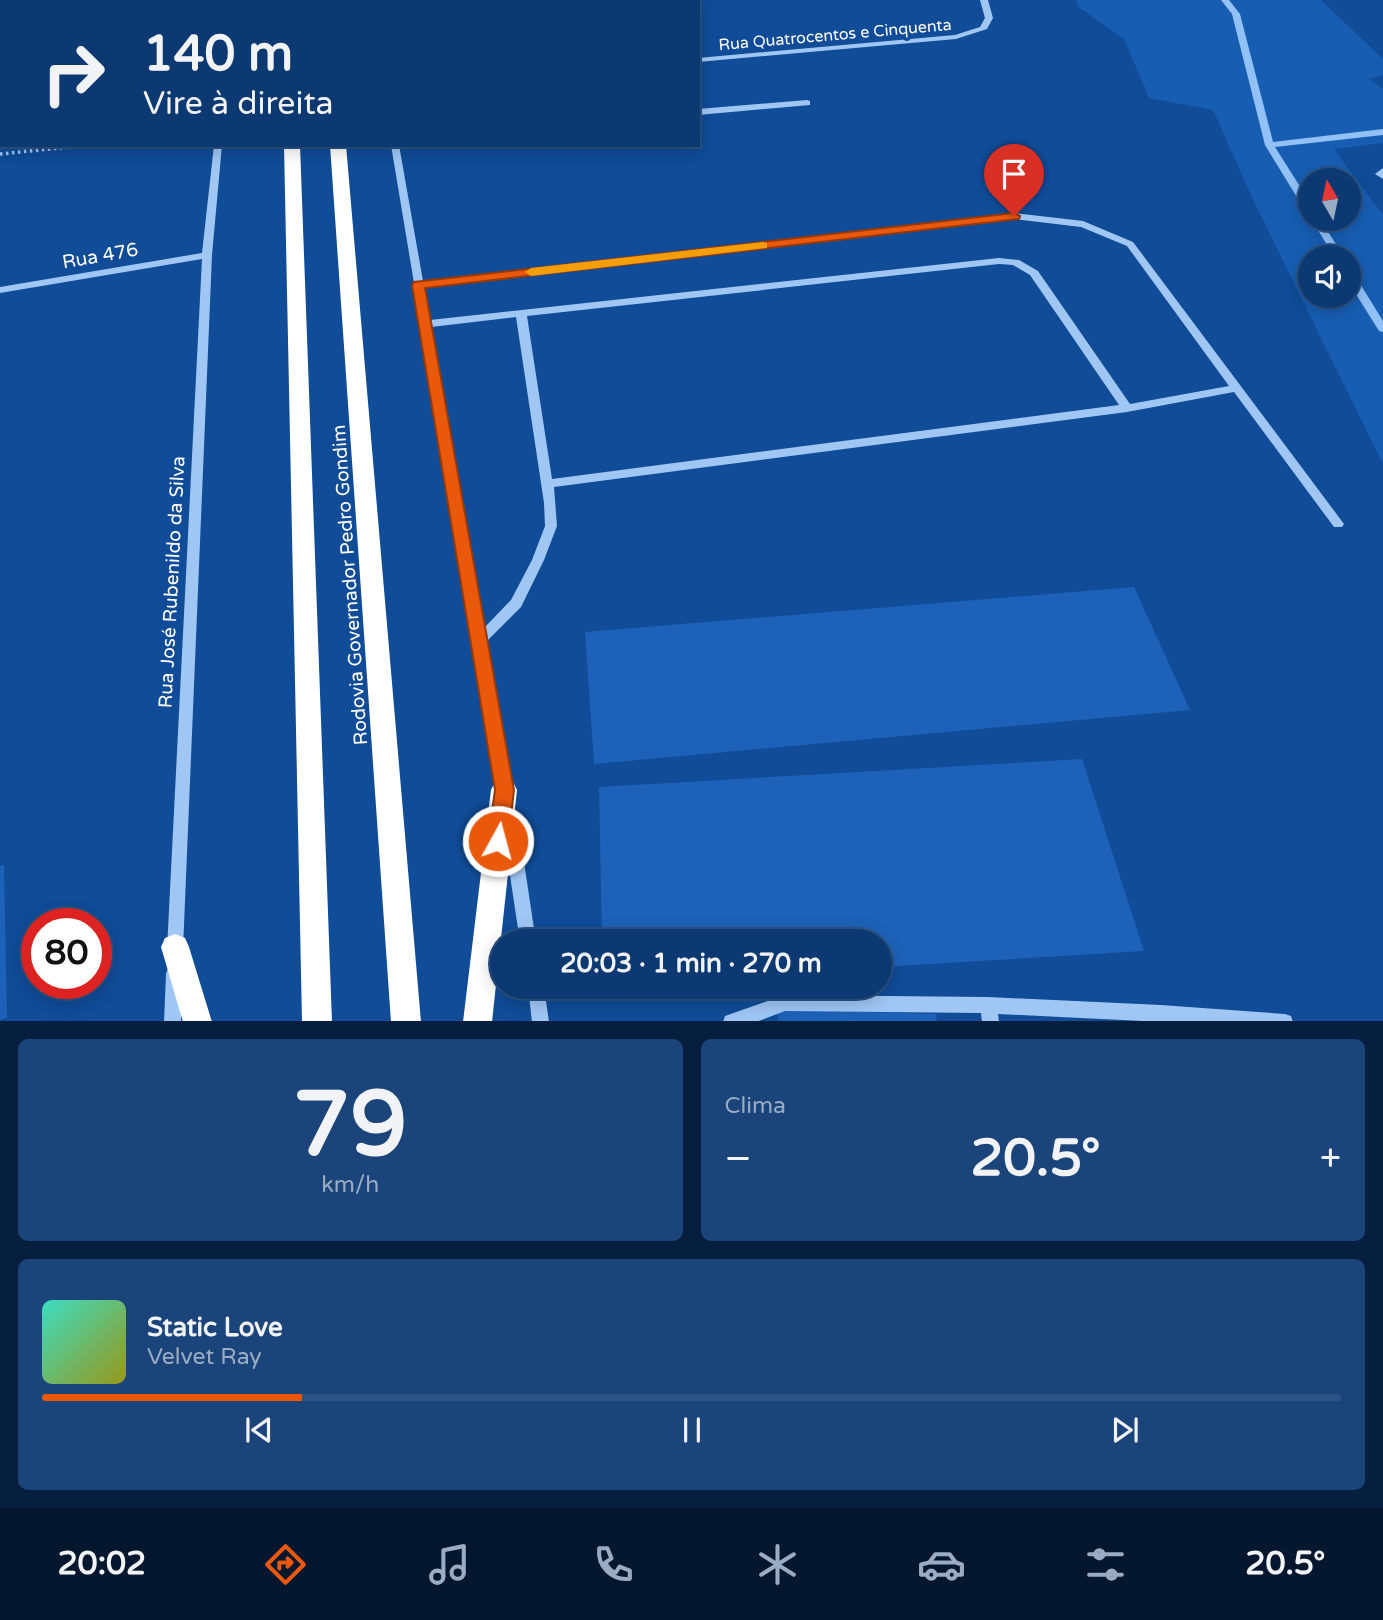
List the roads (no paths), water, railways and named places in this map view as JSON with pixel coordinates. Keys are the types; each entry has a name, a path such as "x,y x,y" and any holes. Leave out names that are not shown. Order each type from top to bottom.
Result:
{"highway":[{"name":"Rodovia Governador Pedro Gondim","path":"292,147 317,1021"},
{"name":"Rodovia Governador Pedro Gondim","path":"338,147 406,1021"},
{"path":"477,1021 505,790"},
{"path":"175,947 198,1021"}],"street":[{"name":"Rua Quatrocentos e Cinquenta","path":"700,60 973,34 983,29 989,18 984,0"},
{"path":"700,112 807,103"},
{"name":"Rua José Rubenildo da Silva","path":"172,1021 207,256 218,147"},
{"path":"395,147 480,640 526,929"},
{"path":"1383,170 1380,174 1383,176"},
{"path":"418,285 1014,216 1083,224 1130,244 1338,524"},
{"name":"Rua 476","path":"0,290 207,256"},
{"path":"425,324 999,261 1015,262 1034,273 1127,408"},
{"path":"480,640 516,603 538,560 551,526 521,313"},
{"path":"547,485 1127,408 1237,388"},
{"path":"538,999 541,1021"},
{"path":"731,1021 785,1003 990,1013 1161,1013 1284,1021"}],"waterway":[{"path":"1225,0 1236,14 1269,145"},
{"path":"1269,145 1383,132"},
{"path":"1269,145 1298,191"},
{"path":"1323,231 1331,245"},
{"path":"1361,293 1383,329"}]}
